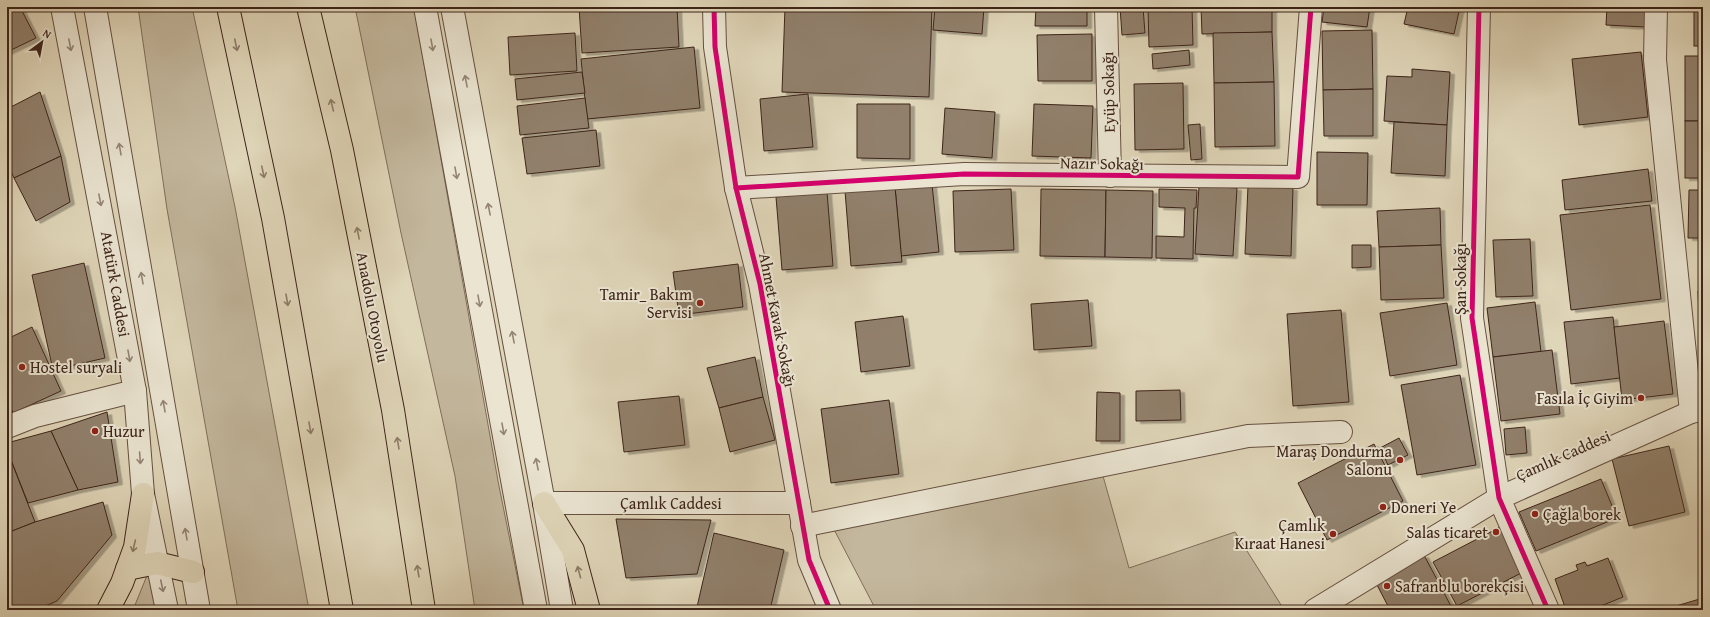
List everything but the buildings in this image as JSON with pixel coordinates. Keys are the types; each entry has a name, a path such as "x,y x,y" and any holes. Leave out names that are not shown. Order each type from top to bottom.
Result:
{"main road":[{"path":"228,7 273,218 342,610"},
{"name":"Anadolu Otoyolu","path":"308,7 342,150 390,395 424,610"},
{"path":"108,610 122,583 135,547 143,494"},
{"path":"544,503 573,550 589,610"},
{"path":"127,569 158,563 193,572"}],"street":[{"name":"Atatürk Caddesi","path":"62,7 135,391 143,494 167,610"},
{"name":"Atatürk Caddesi","path":"95,7 199,610"},
{"path":"425,7 536,610"},
{"path":"452,7 544,503 562,610"},
{"name":"Ahmet Kavak Sokağı","path":"714,7 715,47 736,188 760,284 809,560 830,610"},
{"name":"Eyüp Sokağı","path":"1106,7 1110,176"},
{"name":"Nazır Sokağı","path":"736,188 964,174 1298,177 1311,7"},
{"name":"Şan Sokağı","path":"1479,7 1472,318 1499,498 1548,610"},
{"path":"1656,7 1655,60 1697,411"},
{"path":"7,427 35,416 135,391"},
{"name":"Çamlık Caddesi","path":"1315,610 1499,498 1697,411"},
{"path":"802,526 1248,436 1341,432"},
{"name":"Çamlık Caddesi","path":"544,503 799,503"}],"shaded area":[{"path":"138,7 192,7 235,207 309,610 238,610 167,209"},
{"path":"355,7 414,7 498,481 524,610 475,610 455,476 401,233"},
{"path":"1103,476 1129,568 1235,532 1283,608 1277,610 876,610 828,518"},
{"path":"148,573 157,610 133,610"}],"cycle path":[{"path":"714,7 715,47 736,188 760,284 809,560 830,610"},
{"path":"736,188 964,174 1298,177 1311,7"},
{"path":"1479,7 1472,318 1499,498 1548,610"}],"place":[{"name":"Tamir_ Bakım Servisi","path":"700,303"},
{"name":"Hostel suryali","path":"22,367"},
{"name":"Fasıla İç Giyim","path":"1641,398"},
{"name":"Huzur","path":"95,431"},
{"name":"Maraş Dondurma Salonu","path":"1400,460"},
{"name":"Doneri Ye","path":"1383,507"},
{"name":"Çağla borek","path":"1535,514"},
{"name":"Salas ticaret","path":"1496,532"},
{"name":"Çamlık Kıraat Hanesi","path":"1333,534"},
{"name":"Safranblu borekçisi","path":"1387,586"}]}
